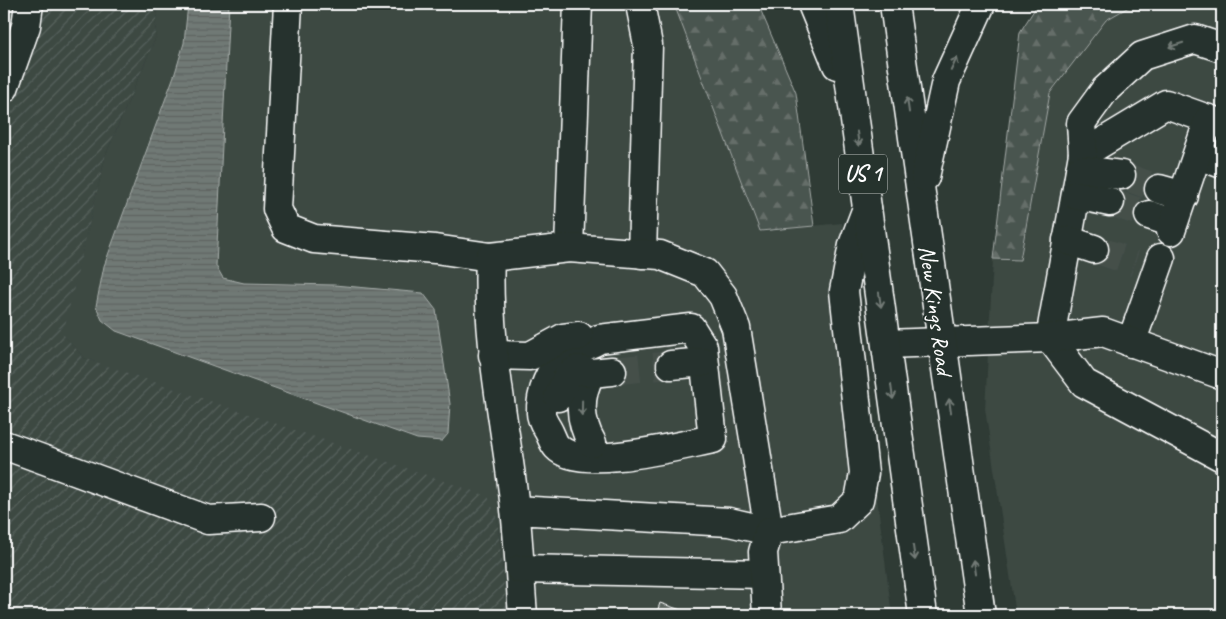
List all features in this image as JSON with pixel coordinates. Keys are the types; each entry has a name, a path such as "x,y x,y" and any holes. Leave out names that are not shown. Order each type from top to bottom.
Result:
{"main road":[{"path":"4,88 26,26 29,4"},
{"path":"288,4 277,209 286,228 314,239 435,249 490,257 569,248 660,255 705,273 723,296 738,338 769,531 763,552 767,615"},
{"path":"569,248 578,4"},
{"path":"640,4 648,45 642,254"},
{"path":"812,4 853,105"},
{"name":"US 1","path":"839,4 923,615"},
{"name":"New Kings Road","path":"894,4 940,344 981,615"},
{"path":"921,196 946,81 982,4"},
{"path":"1222,48 1195,39 1142,56 1105,90 1082,122 1080,173 1050,338 1084,382 1222,457"},
{"path":"1080,173 1166,104 1216,122 1210,159 1171,192 1164,223"},
{"path":"1080,173 1121,175"},
{"path":"1080,173 1110,202"},
{"path":"515,510 729,522 769,531 839,519 859,500 864,473 844,291 853,245 867,208"},
{"path":"1067,240 1094,249"},
{"path":"490,257 488,294 494,364 515,510 523,615"},
{"path":"1131,343 1151,264"},
{"path":"691,328 703,354 713,439 643,453 601,458 577,457 557,448 541,416 541,401 548,379 565,355 575,349 591,346 599,339 691,328"},
{"path":"886,344 940,344 1050,338 1103,332 1222,376"},
{"path":"494,364 530,356 563,338 590,334 599,339"},
{"path":"671,365 703,354 738,338"},
{"path":"494,364 525,372 534,381 541,401"},
{"path":"602,372 578,369 568,375 557,400 555,418 569,432 592,443 643,453"},
{"path":"4,445 208,520 261,517"},
{"path":"520,569 764,574"}],"shaded area":[{"path":"4,4 157,4 155,39 106,154 63,334 84,358 488,496 497,519 508,615 4,615"},
{"path":"157,4 674,4 760,231 842,223 892,615 508,615 497,519 84,358 62,334 106,154 155,39"},
{"path":"188,4 229,4 216,266 223,278 244,283 334,285 423,293 436,310 450,404 448,434 442,441 417,439 116,331 102,320 96,306 104,266 175,73 184,43"},
{"path":"1134,4 1222,4 1222,615 1016,615 985,409 993,259 1020,259 1050,93 1106,20"}],"green space":[{"path":"674,4 758,4 796,93 814,226 760,231"},
{"path":"1038,4 1134,4 1106,20 1050,93 1020,260 993,259 1020,32"}],"building":[{"path":"660,603 696,615 656,615"}],"tunnel":[{"path":"1121,175 1159,189"},
{"path":"1110,202 1149,215"},
{"path":"1094,249 1135,263"},
{"path":"612,371 671,365"}]}
